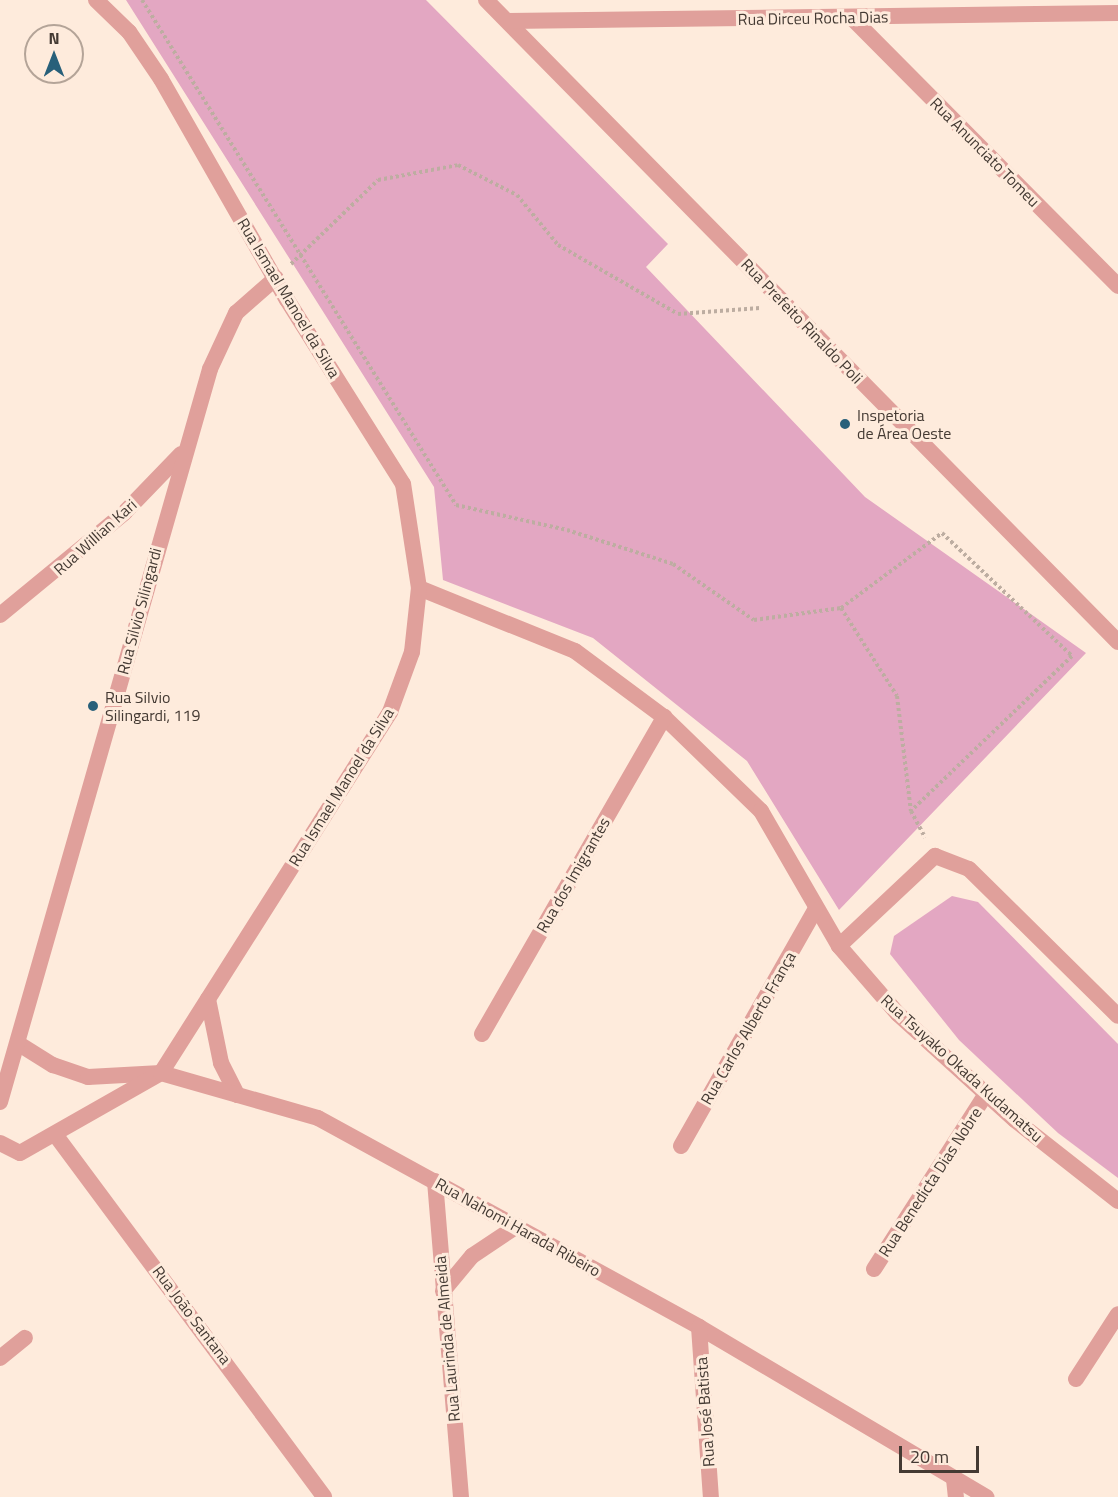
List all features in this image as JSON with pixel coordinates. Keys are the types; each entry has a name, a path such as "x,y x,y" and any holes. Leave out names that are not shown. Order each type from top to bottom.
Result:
{"street":[{"name":"Rua Ismael Manoel da Silva","path":"0,1143 20,1153 57,1137 161,1073 390,712 412,652 419,588 403,484 276,278 161,79 129,32 96,0"},
{"name":"Rua Prefeito Rinaldo Poli","path":"486,0 1118,642"},
{"name":"Rua Dirceu Rocha Dias","path":"508,21 1118,13"},
{"name":"Rua Anunciato Tomeu","path":"851,17 1116,281"},
{"name":"Rua Silvio Silingardi","path":"0,1102 19,1044 183,452 223,338 236,313 276,278"},
{"name":"Rua Willian Kari","path":"0,615 124,513 183,452"},
{"name":"Rua Tsuyako Okada Kudamatsu","path":"419,588 574,651 664,717 761,811 815,910 838,946 898,1014 986,1094 1118,1200"},
{"name":"Rua dos Imigrantes","path":"482,1034 664,717"},
{"path":"838,946 935,856 969,869 1118,1016"},
{"name":"Rua Carlos Alberto França","path":"681,1146 815,910"},
{"path":"208,999 221,1063 237,1095"},
{"name":"Rua Nahomi Harada Ribeiro","path":"19,1044 53,1065 88,1077 161,1073 318,1118 699,1327 986,1497"},
{"name":"Rua Benedicta Dias Nobre","path":"874,1269 986,1094"},
{"name":"Rua João Santana","path":"57,1137 324,1497"},
{"name":"Rua Laurinda de Almeida","path":"435,1181 461,1497"},
{"path":"443,1291 472,1256 517,1226"},
{"path":"1076,1379 1118,1314"},
{"name":"Rua José Batista","path":"699,1327 711,1497"},
{"path":"0,1358 25,1338"},
{"path":"954,1479 956,1497"}],"path":[{"path":"142,0 456,506 567,530 673,564 754,620 841,608 942,533 1072,656 911,811"},
{"path":"276,278 378,180 458,165 517,195 558,245 678,314 788,305"},
{"path":"841,608 897,696 911,811 935,856"}],"shaded area":[{"path":"126,0 426,0 668,244 646,267 865,497 1086,653 839,910 747,761 593,638 443,580 434,487"},
{"path":"952,896 978,902 1118,1044 1118,1178 1058,1133 959,1040 890,954 894,936"}],"place":[{"name":"Inspetoria de Área Oeste","path":"845,424"},
{"name":"Rua Silvio Silingardi, 119","path":"93,706"}]}
